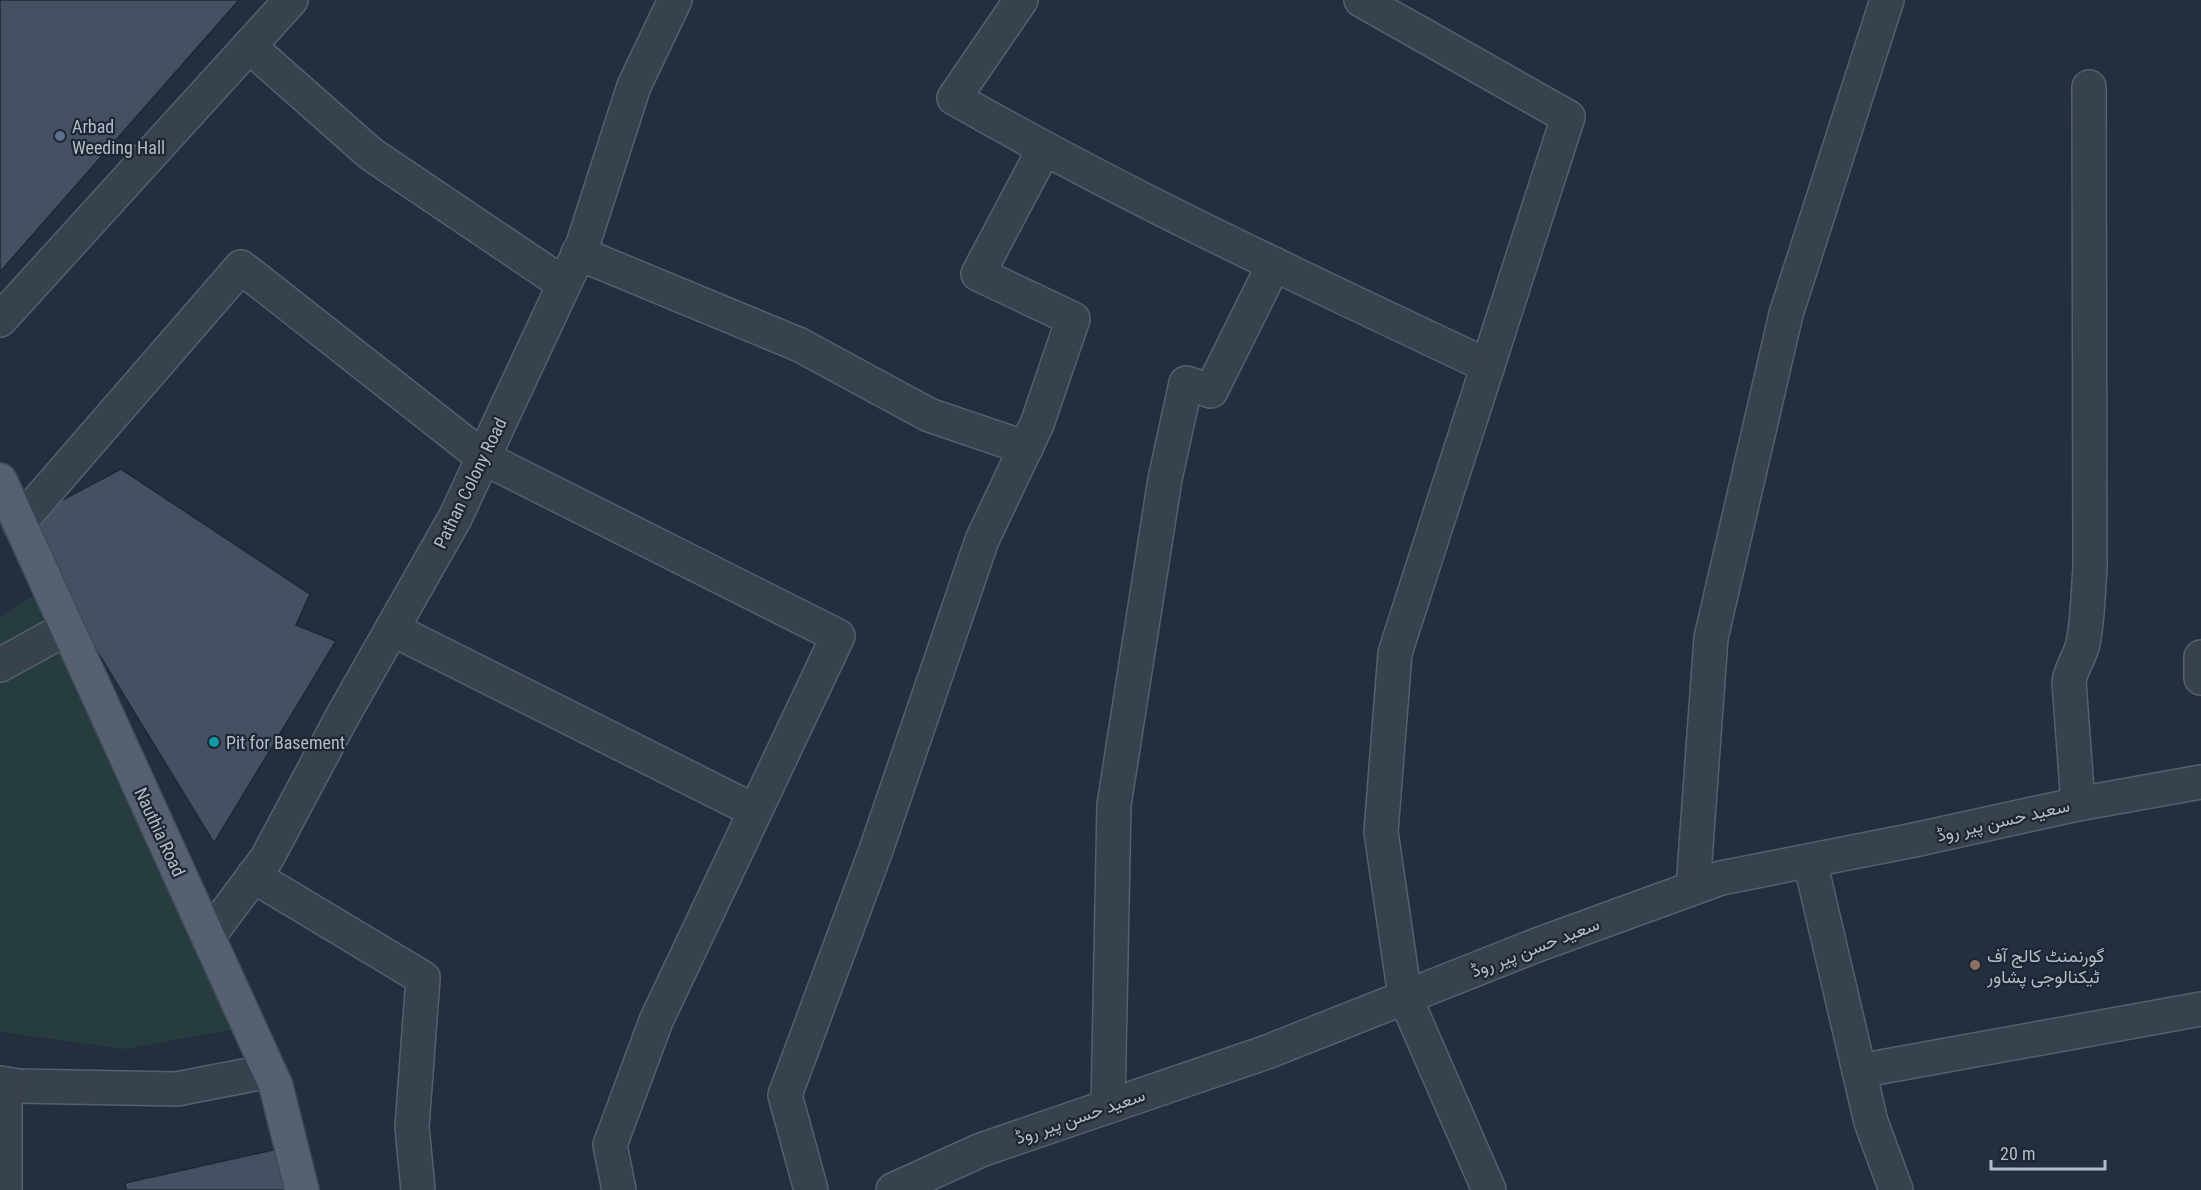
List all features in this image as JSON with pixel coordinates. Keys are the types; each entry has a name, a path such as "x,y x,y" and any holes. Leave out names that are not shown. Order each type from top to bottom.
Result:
{"main road":[{"name":"Nauthia Road","path":"0,480 276,1086 302,1190"}],"street":[{"path":"0,320 291,0"},
{"name":"Pathan Colony Road","path":"208,937 267,858 342,717 455,519 579,253 634,86 675,0"},
{"path":"1021,0 954,98 1044,149 1274,264 1488,366"},
{"path":"1694,888 1711,638 1786,314 1887,0"},
{"path":"1380,5 1568,117 1395,653 1381,832 1405,997 1489,1190"},
{"path":"249,46 370,154 564,284"},
{"path":"2078,804 2069,682 2071,669 2083,643 2090,568 2089,87"},
{"path":"811,1190 785,1095 876,850 982,540 1037,424 1073,319 978,274 1044,149"},
{"path":"579,253 800,345 929,415 1026,448"},
{"path":"1108,1106 1114,805 1165,479 1186,383 1211,392 1274,264"},
{"path":"20,523 241,267 483,458 838,636 656,1021 610,1145 619,1190"},
{"path":"0,665 67,628"},
{"path":"392,629 755,811"},
{"path":"2201,657 2201,678"},
{"name":"سعید حسن پیر روڈ","path":"892,1190 981,1150 1267,1052 1537,945 1721,878 2078,804 2201,782"},
{"path":"1810,861 1871,1122 1896,1190"},
{"path":"253,876 423,978 412,1127 418,1190"},
{"path":"1859,1071 2201,1009"},
{"path":"5,1190 3,1084 177,1089 269,1071"}],"green space":[{"path":"35,594 236,1029 125,1049 0,1032 0,618"}],"building":[{"name":"Arbad Weeding Hall","path":"0,0 239,0 0,272"},
{"name":"Pit for Basement","path":"121,469 310,594 296,625 336,641 214,843 19,523"},
{"path":"282,1148 293,1190 126,1190 125,1183"}],"place":[{"name":"Arbad Weeding Hall","path":"60,136"},
{"name":"Pit for Basement","path":"214,742"},
{"name":"گورنمنٹ کالج آف ٹیکنالوجی پشاور","path":"1975,965"}]}
